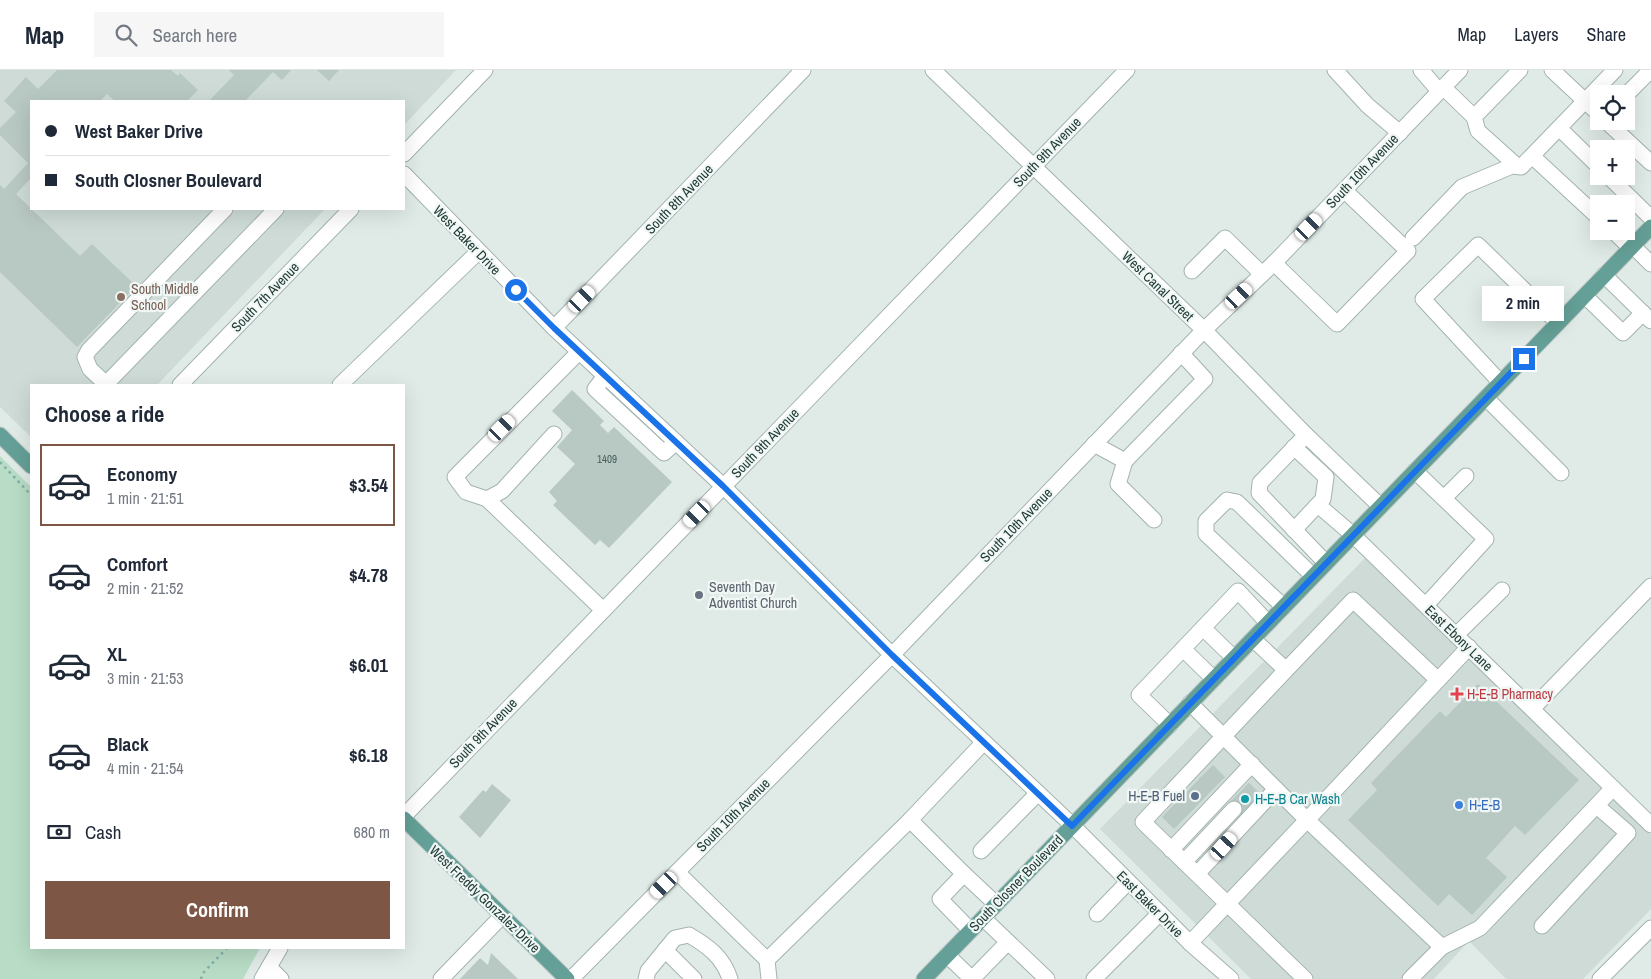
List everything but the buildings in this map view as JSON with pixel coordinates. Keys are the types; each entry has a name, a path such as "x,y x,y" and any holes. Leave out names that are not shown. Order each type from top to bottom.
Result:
{"main road":[{"name":"South Closner Boulevard","path":"924,979 1651,227"},
{"path":"0,435 30,465"},
{"name":"West Freddy Gonzalez Drive","path":"405,818 567,979"}],"street":[{"path":"405,153 485,70"},
{"name":"South 8th Avenue","path":"554,328 804,70"},
{"name":"West Canal Street","path":"932,70 1204,330 1306,435 1380,506"},
{"name":"South 9th Avenue","path":"405,816 1127,70"},
{"path":"1335,70 1367,105 1400,133"},
{"path":"1421,70 1474,117 1478,131 1516,166"},
{"name":"South 10th Avenue","path":"571,979 892,655 1181,353 1274,263 1460,70"},
{"path":"1474,117 1520,70"},
{"path":"1552,70 1590,106"},
{"path":"1413,238 1462,187 1512,166 1521,167 1615,70"},
{"path":"1635,87 1651,70"},
{"path":"1559,128 1590,158"},
{"path":"1620,130 1645,147 1651,163"},
{"path":"1532,156 1590,210"},
{"name":"West Baker Drive","path":"405,175 554,328 723,486 892,655 1072,826"},
{"path":"1617,185 1651,218"},
{"path":"1274,263 1337,324 1408,252 1344,190"},
{"path":"106,384 90,369 85,357 89,350 224,210"},
{"path":"108,384 275,210"},
{"name":"South 7th Avenue","path":"181,384 349,210"},
{"path":"1192,271 1225,238 1262,274"},
{"path":"1624,240 1651,264"},
{"path":"1500,382 1423,299 1478,245 1558,323"},
{"path":"341,384 478,252"},
{"path":"1585,296 1623,333 1647,317 1604,275"},
{"path":"579,352 455,477 466,492 487,499 603,610"},
{"path":"1154,520 1118,484 1125,461 1204,379 1181,353"},
{"path":"1486,398 1562,473"},
{"path":"487,499 502,491 554,434"},
{"path":"1306,435 1258,488 1258,493 1326,563"},
{"path":"1094,444 1125,461"},
{"path":"1294,447 1326,477"},
{"path":"1294,530 1323,499 1326,477 1338,465"},
{"path":"1415,471 1486,539 1426,605"},
{"path":"1444,498 1466,476"},
{"path":"1284,607 1206,534 1206,521 1227,500 1237,502 1313,576"},
{"name":"East Ebony Lane","path":"1318,505 1353,535 1426,605 1647,821"},
{"path":"1533,708 1651,586"},
{"path":"1456,634 1502,590"},
{"path":"1170,725 1139,695 1238,591 1268,622"},
{"path":"1305,979 1143,822 1170,801 1200,771 1224,737 1353,600 1438,680"},
{"path":"1203,628 1234,658"},
{"path":"1253,638 1286,670"},
{"path":"1190,943 1308,820 1469,647"},
{"path":"1183,649 1214,679"},
{"path":"1190,703 1252,764 1259,782 1276,789 1442,947"},
{"path":"767,960 910,820 984,742"},
{"path":"1171,850 1190,821 1204,806 1252,764"},
{"path":"1410,979 1442,947 1480,928 1613,788"},
{"path":"1197,874 1276,789"},
{"path":"981,851 1038,793"},
{"path":"1596,806 1628,833"},
{"path":"1184,862 1234,809"},
{"path":"910,820 996,904"},
{"path":"1542,926 1628,833 1647,821"},
{"name":"East Baker Drive","path":"1072,826 1190,943 1231,979"},
{"path":"677,872 767,960 769,979"},
{"path":"964,874 940,899 970,930"},
{"path":"1097,914 1128,882"},
{"path":"1094,979 1160,913"},
{"path":"441,979 502,916"},
{"path":"983,918 1047,979"},
{"path":"1600,979 1651,928"},
{"path":"646,979 648,971 675,938 689,935 714,952 726,967 730,979"},
{"path":"947,955 972,979 1008,942"},
{"path":"279,949 266,973 282,979"},
{"path":"665,950 694,979"}],"path":[{"path":"0,462 30,494"},
{"path":"200,979 226,949"}],"shaded area":[{"name":"South Middle School","path":"0,70 456,70 405,124 405,100 30,100 30,210 324,210 158,384 30,384 30,436 0,407"},
{"path":"1365,558 1651,835 1651,909 1583,979 1506,979 1469,941 1434,979 1251,979 1100,829"}],"green space":[{"path":"0,456 30,486 30,949 259,949 243,979 0,979"}],"tunnel":[{"path":"1204,774 1216,787"},
{"path":"1234,809 1254,788"},
{"path":"1189,790 1200,802"},
{"path":"1174,805 1186,817"}],"place":[{"name":"South Middle School","path":"121,297"},
{"name":"Seventh Day Adventist Church","path":"699,595"},
{"name":"H-E-B Pharmacy","path":"1457,694"},
{"name":"H-E-B Fuel","path":"1195,796"},
{"name":"H-E-B Car Wash","path":"1245,799"},
{"name":"H-E-B","path":"1459,805"}],"route":[{"path":"516,290 723,486 892,655 1072,826 1524,359"}]}
